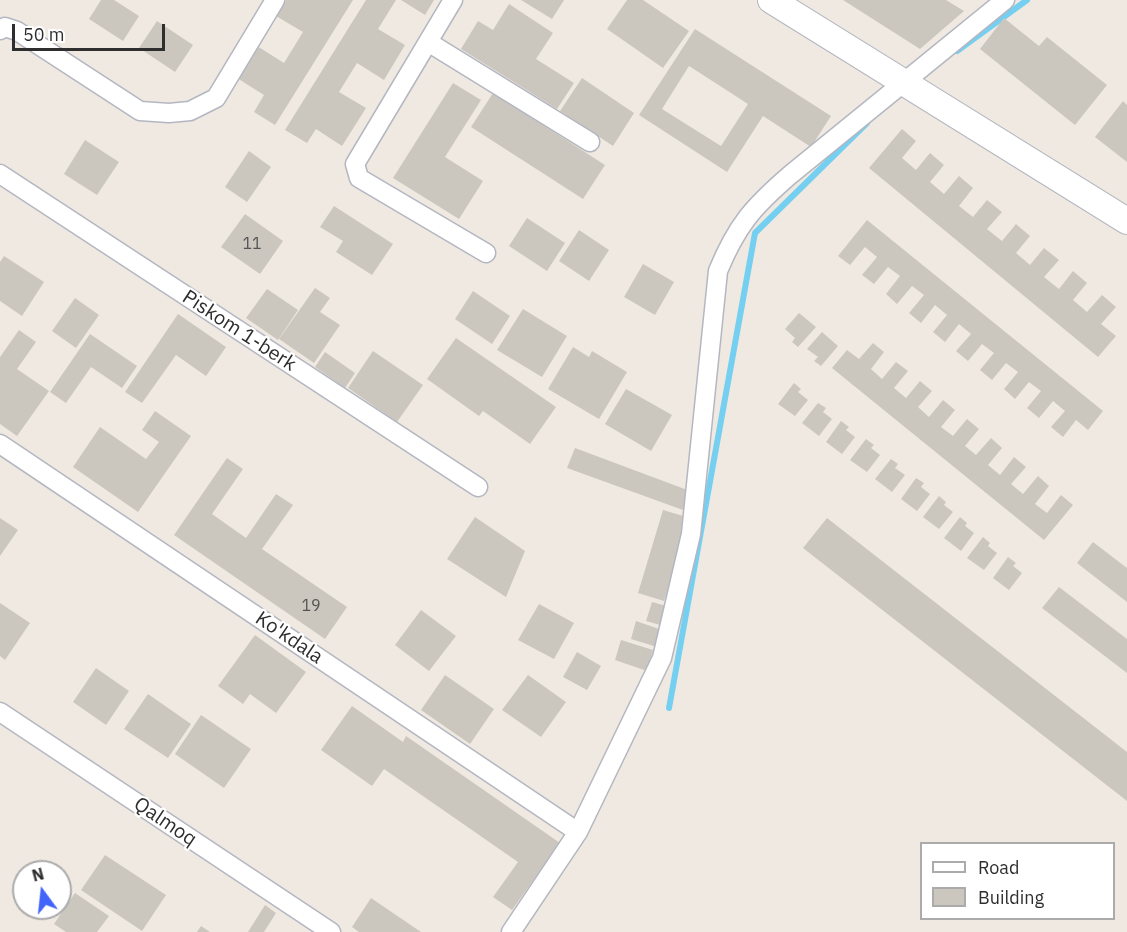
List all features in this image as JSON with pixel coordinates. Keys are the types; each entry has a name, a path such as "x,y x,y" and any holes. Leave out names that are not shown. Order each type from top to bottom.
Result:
{"street":[{"path":"0,30 5,27 17,31 140,111 169,113 190,111 216,98 275,0"},
{"path":"453,0 355,164 359,178 486,253"},
{"path":"771,0 1127,221"},
{"path":"511,932 578,832 662,658 691,534 718,271 727,249 757,204 789,175 1005,0"},
{"path":"428,42 590,142"},
{"name":"Piskom 1-berk","path":"0,174 478,487"},
{"name":"Ko'kdala","path":"0,444 578,832"},
{"name":"Qalmoq","path":"0,712 331,932"}],"building":[{"path":"101,0 114,0 139,16 123,41 89,19"},
{"path":"286,0 353,0 275,125 254,112 264,95 237,78 257,46 284,63 303,32 276,16"},
{"path":"366,0 396,0 378,29 405,45 384,80 357,63 339,92 366,108 342,146 316,129 307,143 285,130"},
{"path":"401,0 434,0 425,15"},
{"path":"521,0 564,0 552,19"},
{"path":"627,0 643,0 689,31 663,68 607,29"},
{"path":"843,0 946,0 964,11 920,49"},
{"path":"509,4 553,33 536,59 574,83 557,109 461,49 478,21 493,30"},
{"path":"1004,18 1039,46 1047,37 1107,85 1075,125 980,49"},
{"path":"157,21 193,45 175,72 139,48"},
{"path":"695,29 831,116 811,147 763,116 727,172 639,115","holes":["689,66 748,104 721,146 662,109"]},
{"path":"582,78 634,113 613,146 560,111"},
{"path":"453,83 481,100 445,157 483,181 459,219 393,178"},
{"path":"493,93 605,165 583,199 471,127"},
{"path":"1123,101 1127,105 1127,162 1095,137"},
{"path":"902,129 916,141 902,158 916,170 930,153 944,165 930,182 944,194 959,176 973,188 959,206 973,217 987,200 1002,212 987,229 1002,241 1016,224 1030,236 1016,253 1030,265 1044,248 1059,260 1044,277 1059,289 1073,271 1087,283 1073,300 1087,312 1102,295 1116,307 1101,324 1116,336 1098,357 869,168"},
{"path":"85,140 119,162 97,195 64,174"},
{"path":"249,151 271,167 247,202 225,187"},
{"path":"334,206 393,244 372,275 336,252 343,241 320,227"},
{"path":"245,214 283,241 260,274 221,247"},
{"path":"527,218 565,243 547,271 509,246"},
{"path":"867,220 1103,411 1088,430 1076,420 1063,437 1051,427 1065,411 1053,401 1039,418 1027,408 1041,391 1029,382 1015,399 1004,389 1018,372 1006,363 992,380 980,370 994,353 982,344 968,361 956,351 971,334 959,324 945,342 933,332 947,315 935,305 921,323 909,313 924,295 912,286 897,304 886,294 900,276 888,267 874,284 862,275 877,257 865,247 850,265 838,256"},
{"path":"579,230 609,250 589,281 559,261"},
{"path":"4,256 44,282 22,316 0,301 0,262"},
{"path":"643,264 674,282 655,315 624,297"},
{"path":"315,288 330,298 320,312 340,325 314,363 279,339"},
{"path":"267,289 298,310 278,340 246,318"},
{"path":"473,291 510,316 492,344 455,319"},
{"path":"75,298 99,315 76,348 52,331"},
{"path":"523,309 567,336 542,377 497,350"},
{"path":"799,313 816,327 798,347 792,342 795,338 785,329"},
{"path":"178,314 226,347 206,376 176,355 142,403 125,392"},
{"path":"19,330 36,342 17,369 49,391 17,436 0,424 0,357"},
{"path":"822,332 838,346 821,366 814,361 818,357 807,349"},
{"path":"90,334 137,366 122,388 91,367 66,403 50,392"},
{"path":"456,338 556,407 530,444 483,411 479,416 427,379"},
{"path":"873,343 884,352 871,369 882,379 896,362 908,371 894,388 906,398 920,381 932,391 918,407 929,417 943,400 955,410 941,427 953,436 967,419 979,429 965,446 976,455 991,438 1002,448 988,465 1000,475 1014,457 1026,467 1011,484 1023,494 1038,476 1049,486 1035,504 1047,513 1061,495 1073,505 1044,540 832,368 847,350 859,359"},
{"path":"573,347 589,357 592,351 627,372 599,419 548,389"},
{"path":"373,351 423,385 397,422 348,388"},
{"path":"325,352 355,373 345,388 315,367"},
{"path":"794,383 801,389 798,392 808,400 795,416 778,404"},
{"path":"626,389 672,415 651,451 605,424"},
{"path":"818,403 826,408 823,412 832,419 819,436 802,423"},
{"path":"155,411 191,436 138,512 73,467 100,427 146,459 159,442 142,430"},
{"path":"841,421 849,427 846,430 855,437 842,454 826,442"},
{"path":"866,439 874,445 871,448 880,455 867,472 850,460"},
{"path":"575,448 690,491 683,510 567,468"},
{"path":"227,458 243,469 212,514 246,538 276,494 293,505 262,549 347,607 325,639 174,535"},
{"path":"891,459 898,464 895,468 905,475 892,492 875,479"},
{"path":"916,478 924,483 921,487 930,494 917,511 901,499"},
{"path":"939,496 946,502 944,505 953,512 939,529 923,517"},
{"path":"663,510 690,518 664,601 638,593"},
{"path":"475,517 525,551 506,597 447,559"},
{"path":"960,517 967,523 965,526 974,533 961,551 944,538"},
{"path":"0,518 18,530 0,556"},
{"path":"827,518 1127,752 1127,801 803,548"},
{"path":"983,537 990,543 988,546 997,553 984,570 967,558"},
{"path":"1093,542 1127,568 1127,602 1077,563"},
{"path":"1008,557 1016,563 1013,566 1022,573 1009,590 993,578"},
{"path":"1059,587 1127,639 1127,673 1042,608"},
{"path":"652,602 670,607 664,626 646,621"},
{"path":"0,603 30,623 5,660 0,656"},
{"path":"539,604 574,623 554,659 518,640"},
{"path":"421,610 456,636 429,671 395,645"},
{"path":"636,621 662,630 657,647 631,639"},
{"path":"255,635 306,672 276,713 250,694 243,704 218,686"},
{"path":"621,640 653,650 647,671 615,660"},
{"path":"577,652 601,666 587,690 563,677"},
{"path":"96,668 129,691 106,725 73,702"},
{"path":"445,675 494,709 470,744 421,710"},
{"path":"528,675 566,702 541,737 502,710"},
{"path":"148,694 191,724 168,758 124,729"},
{"path":"352,706 403,742 406,736 560,843 512,910 493,897 518,862 384,769 372,786 321,750"},
{"path":"201,715 251,749 224,788 175,754"},
{"path":"105,855 166,895 142,931 81,890"},
{"path":"75,893 109,916 97,932 66,932 54,924 57,920 72,920 72,897"},
{"path":"371,898 421,932 359,932 352,927"},
{"path":"265,905 276,913 264,932 248,932"},
{"path":"201,926 210,932 197,932"}],"waterway":[{"path":"957,51 1027,0"},
{"path":"669,708 755,233 867,123"}]}
